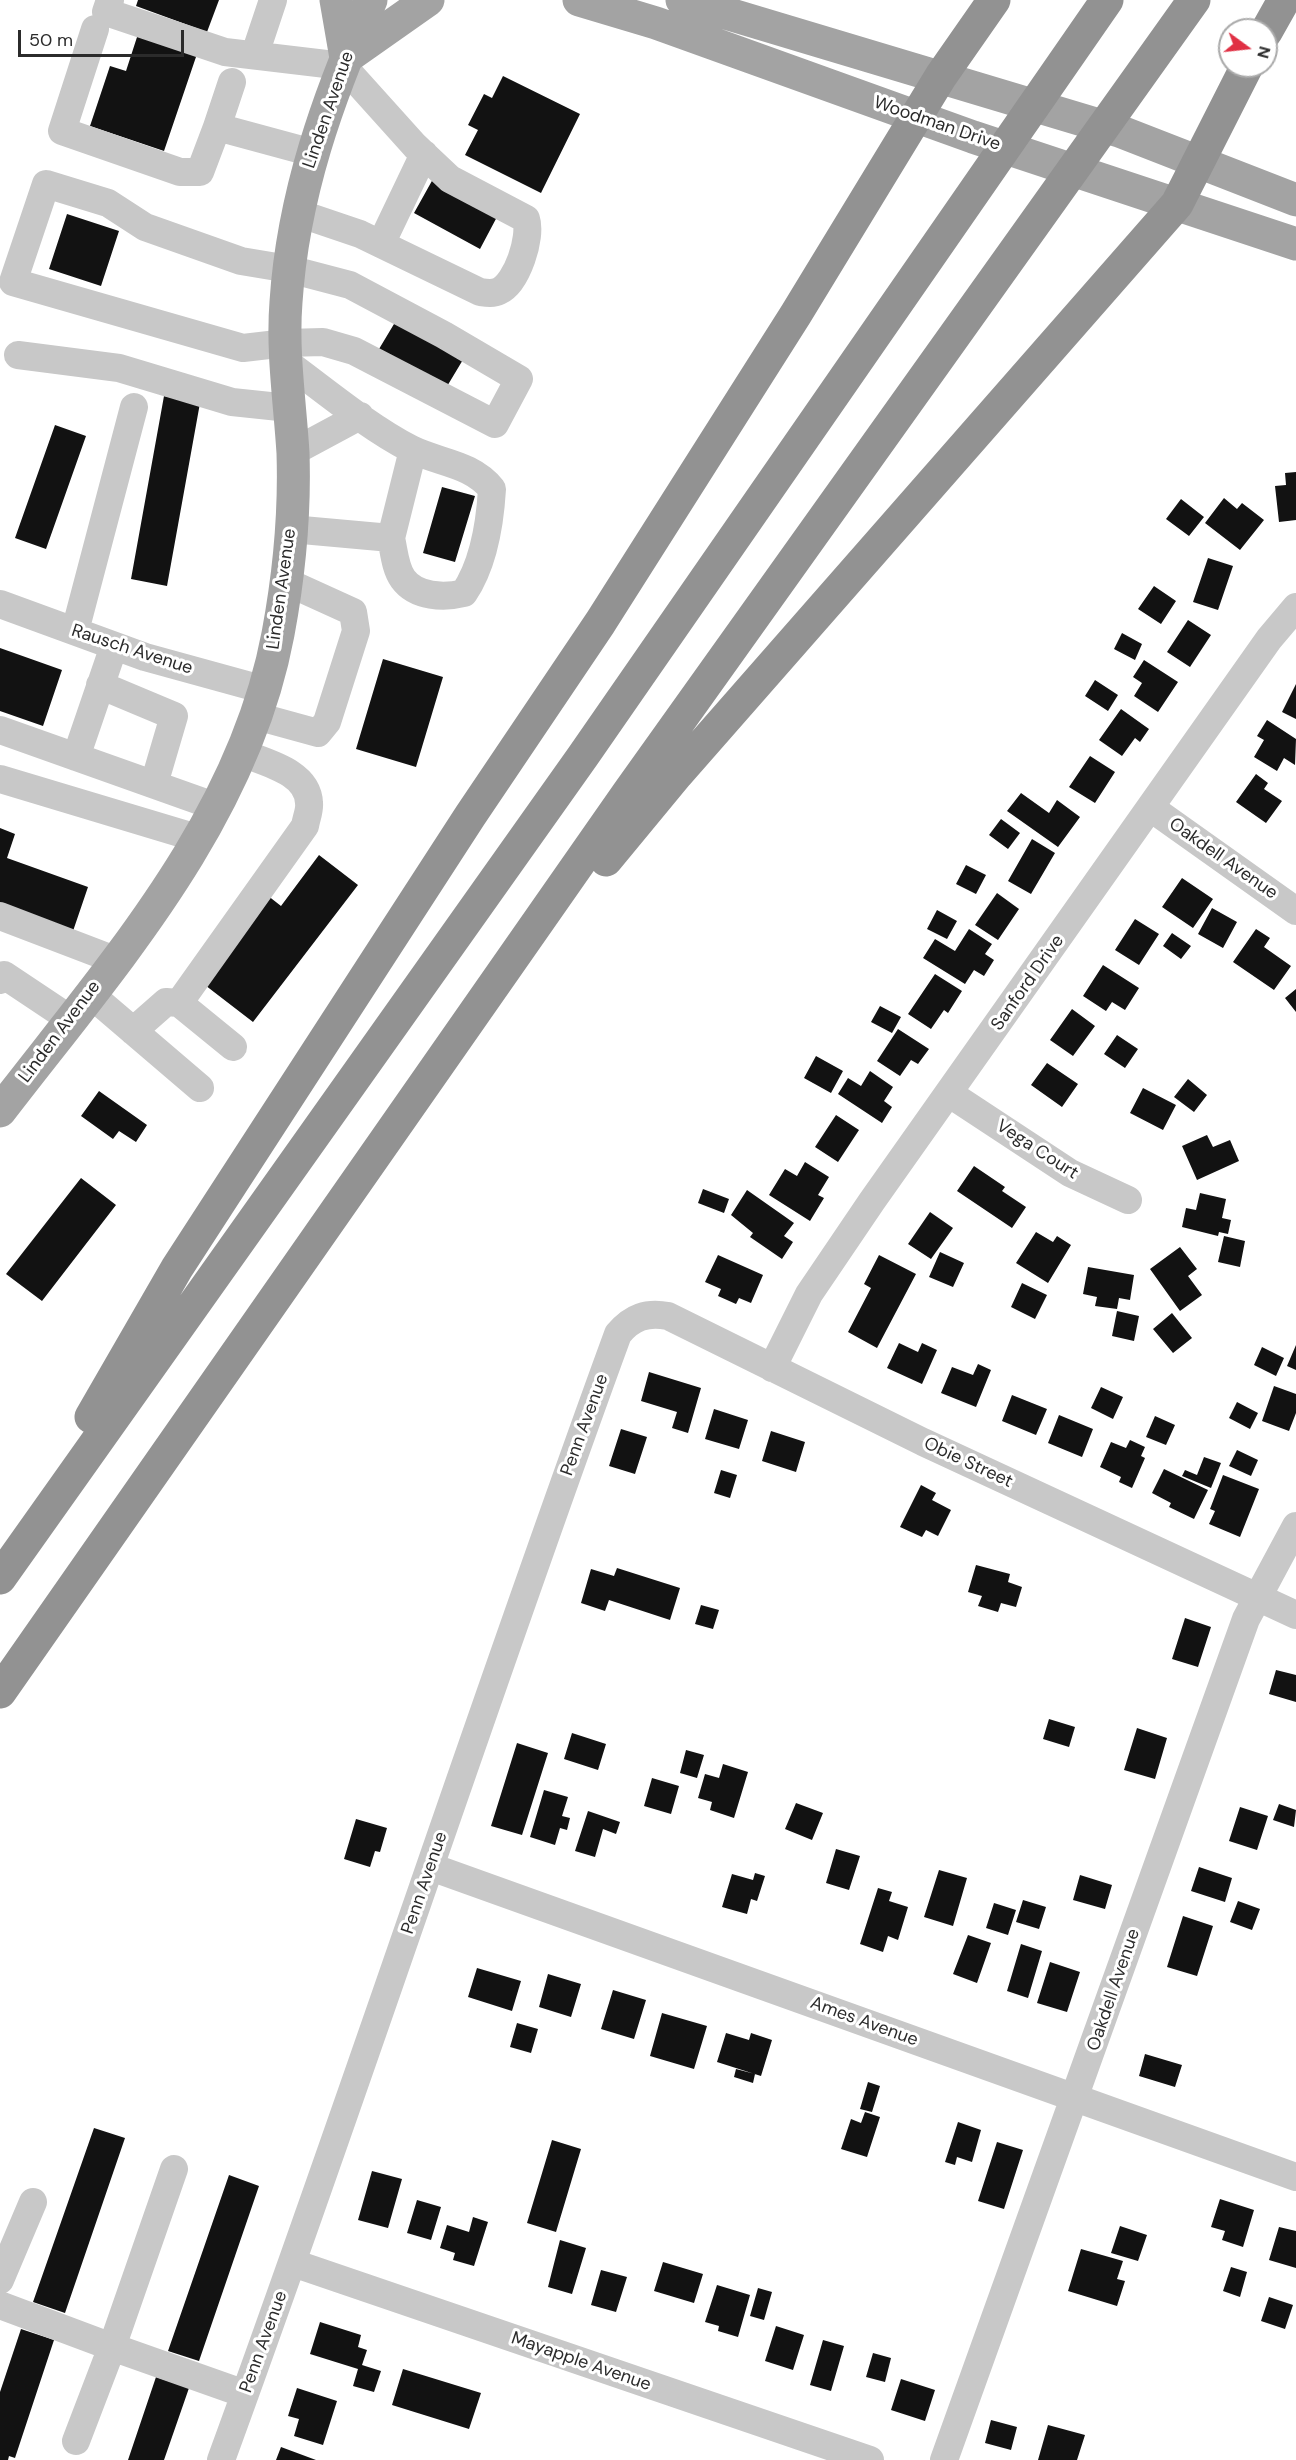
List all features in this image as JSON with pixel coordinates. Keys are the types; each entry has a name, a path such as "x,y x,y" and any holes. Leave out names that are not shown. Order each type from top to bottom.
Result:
{"highway":[{"path":"0,1576 177,1269 470,816 600,623 796,314 941,76 994,0"},
{"path":"0,1576 583,756 1107,0"},
{"path":"0,1692 635,784 1194,0"},
{"path":"1274,18 1284,0"},
{"path":"410,1105 677,774 1177,204 1241,78"}],"main road":[{"path":"335,0 344,62 428,0"},
{"name":"Linden Avenue","path":"0,1111 164,897 217,807 242,753 260,703 287,582 291,529 292,452 286,353 289,269 298,213 313,153 344,62 371,0"},
{"name":"Woodman Drive","path":"579,0 656,23 973,137 1296,244"},
{"path":"682,0 1119,131 1286,196"}],"street":[{"path":"110,0 106,12 225,52 344,62 424,154 450,179 526,219 529,229 524,252 507,286 491,294 480,292 381,244 298,213"},
{"path":"255,54 273,0"},
{"path":"95,29 62,131 180,172 200,171 232,82"},
{"path":"217,127 313,153"},
{"path":"381,244 424,154"},
{"path":"46,184 108,203 145,227 241,261 289,269 350,285 444,335 519,379 495,424 354,351 323,342 286,353 243,348 13,282 46,184"},
{"path":"286,353 360,416 413,450 444,459 471,471 483,478 492,489 490,513 471,582 464,593 449,597 435,596 408,584 401,577 391,538 413,450"},
{"path":"18,355 119,368 232,402 290,408"},
{"path":"75,632 134,407"},
{"path":"292,452 360,416"},
{"path":"291,529 391,538"},
{"name":"Rausch Avenue","path":"0,604 260,703 318,733 327,722 356,631 353,612 287,582"},
{"name":"Sanford Drive","path":"772,1368 809,1294 1269,639 1296,607"},
{"path":"76,757 114,646"},
{"path":"100,685 174,716 154,784"},
{"path":"0,730 217,807"},
{"path":"179,1003 305,826 309,804 305,784 287,772 242,753"},
{"path":"0,779 200,839"},
{"name":"Oakdell Avenue","path":"1151,808 1296,910"},
{"path":"0,915 115,960"},
{"path":"0,980 4,975 70,1019"},
{"path":"90,993 200,1088"},
{"path":"133,1031 165,1002 179,1003 233,1047"},
{"name":"Vega Court","path":"950,1094 1070,1173 1128,1200"},
{"name":"Obie Street","path":"640,1316 655,1314 668,1316 934,1447 1296,1615"},
{"name":"Penn Avenue","path":"221,2460 293,2264 527,1583 618,1334 627,1324 640,1316"},
{"name":"Oakdell Avenue","path":"945,2460 1204,1734 1257,1597 1296,1526"},
{"name":"Ames Avenue","path":"431,1867 1296,2177"},
{"path":"76,2441 112,2347 174,2169"},
{"path":"0,2280 33,2202"},
{"name":"Mayapple Avenue","path":"293,2264 870,2460"},
{"path":"0,2305 245,2394"}],"building":[{"path":"138,0 219,0 207,32 136,6"},
{"path":"138,34 197,54 164,151 90,126 110,66 126,71"},
{"path":"503,76 580,114 541,193 465,155 478,130 468,125 484,94 492,98"},
{"path":"433,179 498,215 480,249 414,213"},
{"path":"67,214 119,231 101,286 49,269"},
{"path":"397,319 464,358 446,388 379,349"},
{"path":"164,396 200,403 167,586 131,579"},
{"path":"55,425 86,436 46,549 15,538"},
{"path":"1296,472 1296,520 1279,522 1275,486 1286,485 1285,473"},
{"path":"442,487 475,496 455,562 423,553"},
{"path":"1224,498 1237,509 1242,503 1264,520 1240,550 1205,523"},
{"path":"1181,499 1204,517 1189,536 1166,519"},
{"path":"1208,558 1233,566 1218,610 1193,602"},
{"path":"1154,586 1176,601 1161,624 1138,609"},
{"path":"1188,620 1211,635 1190,667 1167,652"},
{"path":"1122,633 1142,644 1135,660 1114,649"},
{"path":"0,648 62,670 43,726 0,711"},
{"path":"383,659 443,677 416,767 356,749"},
{"path":"1144,660 1178,682 1158,712 1134,696 1142,683 1133,677"},
{"path":"1095,680 1118,695 1108,711 1085,696"},
{"path":"1296,684 1296,719 1282,712"},
{"path":"1121,709 1149,729 1140,742 1135,738 1122,756 1099,740"},
{"path":"1267,720 1296,739 1295,765 1284,758 1277,771 1254,757 1264,740 1257,736"},
{"path":"1090,756 1115,772 1095,803 1069,787"},
{"path":"1256,774 1268,783 1264,789 1282,801 1266,823 1236,802"},
{"path":"1021,793 1049,813 1057,800 1080,817 1058,847 1007,811"},
{"path":"1001,819 1020,833 1008,849 989,835"},
{"path":"0,828 15,834 7,858 88,887 72,934 0,909"},
{"path":"1032,839 1055,853 1031,894 1008,881"},
{"path":"319,855 358,885 253,1022 201,982 267,895 281,906"},
{"path":"966,865 986,875 976,894 956,884"},
{"path":"1182,878 1213,899 1193,928 1162,907"},
{"path":"997,893 1019,909 998,940 975,925"},
{"path":"1212,908 1237,922 1223,948 1198,934"},
{"path":"937,910 957,921 947,939 927,929"},
{"path":"1135,919 1159,934 1139,965 1115,950"},
{"path":"969,929 992,944 985,954 994,960 984,976 974,970 965,984 923,958 935,939 955,951"},
{"path":"1256,929 1270,938 1264,947 1291,966 1274,990 1233,962"},
{"path":"1172,933 1191,946 1181,959 1163,946"},
{"path":"1103,965 1139,988 1125,1010 1112,1002 1106,1011 1083,996"},
{"path":"935,974 962,991 948,1013 944,1010 931,1029 908,1014"},
{"path":"1296,989 1296,1012 1285,998"},
{"path":"880,1006 901,1017 892,1033 871,1022"},
{"path":"1072,1009 1095,1026 1073,1056 1050,1040"},
{"path":"898,1029 929,1049 918,1064 911,1060 900,1076 877,1061"},
{"path":"1117,1035 1138,1049 1125,1068 1104,1054"},
{"path":"816,1056 843,1071 831,1093 804,1078"},
{"path":"1047,1063 1078,1084 1062,1107 1031,1085"},
{"path":"870,1071 893,1087 884,1101 892,1107 882,1123 838,1094 848,1078 861,1086"},
{"path":"1188,1079 1207,1095 1194,1112 1174,1097"},
{"path":"1143,1088 1176,1105 1163,1130 1130,1113"},
{"path":"99,1091 147,1125 136,1142 119,1131 113,1139 81,1116"},
{"path":"836,1115 859,1130 838,1162 815,1147"},
{"path":"1207,1135 1213,1147 1230,1140 1239,1161 1197,1180 1182,1146"},
{"path":"805,1162 829,1177 818,1195 824,1198 810,1221 769,1195 785,1169 797,1176"},
{"path":"974,1166 1005,1187 1002,1191 1026,1207 1012,1228 957,1191"},
{"path":"81,1178 116,1205 42,1301 6,1274"},
{"path":"703,1189 729,1199 724,1213 698,1203"},
{"path":"747,1190 794,1223 784,1236 793,1242 782,1259 750,1237 753,1233 731,1215"},
{"path":"1200,1193 1226,1199 1222,1218 1231,1220 1228,1234 1219,1232 1218,1236 1182,1227 1186,1208 1196,1210"},
{"path":"930,1212 953,1228 931,1259 908,1244"},
{"path":"1036,1232 1053,1242 1057,1236 1071,1245 1048,1283 1016,1263"},
{"path":"1224,1236 1245,1241 1240,1267 1218,1262"},
{"path":"1180,1247 1197,1269 1188,1276 1202,1295 1180,1311 1150,1269"},
{"path":"940,1252 964,1263 953,1287 929,1277"},
{"path":"718,1255 763,1275 751,1303 739,1298 736,1304 718,1296 721,1289 705,1282"},
{"path":"879,1255 916,1274 877,1348 848,1332 871,1288 864,1284"},
{"path":"1088,1267 1134,1275 1130,1300 1119,1298 1117,1309 1095,1306 1097,1297 1083,1294"},
{"path":"1022,1283 1047,1295 1035,1319 1011,1307"},
{"path":"1117,1311 1139,1316 1134,1341 1112,1336"},
{"path":"1172,1313 1192,1338 1173,1353 1153,1329"},
{"path":"899,1343 918,1352 922,1343 937,1350 922,1384 887,1368"},
{"path":"1296,1345 1296,1370 1287,1366"},
{"path":"1262,1347 1284,1358 1276,1376 1254,1365"},
{"path":"978,1364 991,1370 976,1407 941,1393 952,1367 973,1375"},
{"path":"649,1372 701,1388 688,1433 672,1428 677,1412 641,1401"},
{"path":"1274,1386 1296,1394 1296,1413 1289,1431 1262,1421"},
{"path":"1101,1387 1123,1397 1113,1419 1091,1408"},
{"path":"1012,1395 1047,1409 1036,1435 1002,1421"},
{"path":"1237,1402 1258,1413 1250,1429 1229,1418"},
{"path":"714,1409 748,1420 739,1449 705,1439"},
{"path":"1059,1415 1093,1429 1082,1457 1048,1443"},
{"path":"1155,1416 1175,1425 1166,1445 1146,1437"},
{"path":"621,1429 647,1437 635,1474 609,1466"},
{"path":"771,1431 805,1442 796,1472 762,1461"},
{"path":"1130,1440 1145,1447 1141,1456 1145,1458 1132,1488 1119,1482 1121,1477 1100,1467 1111,1442 1126,1448"},
{"path":"1237,1450 1258,1460 1251,1476 1229,1466"},
{"path":"1204,1457 1221,1463 1211,1488 1182,1476 1185,1470 1197,1475"},
{"path":"1164,1469 1208,1490 1194,1519 1169,1507 1171,1503 1152,1493"},
{"path":"721,1470 737,1475 730,1498 714,1493"},
{"path":"1223,1475 1259,1489 1240,1537 1209,1524 1215,1511 1210,1509"},
{"path":"921,1485 936,1493 932,1500 951,1510 938,1536 926,1530 922,1537 900,1527"},
{"path":"976,1565 1010,1574 1008,1582 1022,1587 1016,1607 1001,1603 998,1612 978,1606 982,1596 968,1592"},
{"path":"617,1568 680,1588 670,1620 609,1600 605,1611 581,1603 591,1569 614,1576"},
{"path":"701,1605 719,1610 713,1629 695,1624"},
{"path":"1185,1618 1211,1627 1198,1667 1172,1659"},
{"path":"1276,1670 1296,1675 1296,1702 1269,1694"},
{"path":"1049,1719 1075,1727 1069,1747 1043,1739"},
{"path":"1137,1728 1167,1738 1155,1779 1124,1770"},
{"path":"572,1733 606,1744 598,1770 564,1759"},
{"path":"517,1743 548,1753 522,1835 491,1826"},
{"path":"686,1750 704,1755 697,1778 680,1773"},
{"path":"723,1764 748,1772 734,1818 710,1810 712,1802 698,1798 705,1774 719,1778"},
{"path":"652,1778 679,1786 671,1814 644,1806"},
{"path":"544,1790 568,1797 562,1816 570,1818 567,1830 560,1828 555,1845 530,1837"},
{"path":"796,1803 823,1813 812,1840 785,1829"},
{"path":"1279,1804 1296,1810 1294,1827 1273,1820"},
{"path":"1240,1807 1268,1816 1257,1850 1229,1841"},
{"path":"588,1811 620,1822 616,1834 603,1829 595,1857 575,1851"},
{"path":"356,1819 387,1828 380,1852 375,1851 370,1867 344,1859"},
{"path":"836,1849 860,1856 849,1890 826,1883"},
{"path":"1199,1867 1232,1878 1225,1902 1191,1891"},
{"path":"939,1870 967,1878 953,1926 924,1917"},
{"path":"755,1873 765,1876 757,1901 751,1899 747,1914 722,1907 732,1874 753,1880"},
{"path":"1080,1875 1112,1885 1105,1909 1073,1900"},
{"path":"878,1888 892,1892 889,1901 908,1907 898,1940 888,1936 883,1952 860,1944"},
{"path":"1023,1900 1046,1907 1039,1929 1016,1922"},
{"path":"1238,1901 1260,1909 1252,1930 1230,1922"},
{"path":"994,1903 1016,1910 1008,1935 986,1928"},
{"path":"1183,1916 1213,1926 1197,1976 1167,1967"},
{"path":"968,1935 991,1943 977,1983 953,1974"},
{"path":"1021,1944 1042,1951 1028,1998 1007,1991"},
{"path":"1050,1962 1080,1972 1067,2012 1037,2003"},
{"path":"477,1968 521,1981 512,2011 468,1997"},
{"path":"548,1974 581,1984 571,2017 539,2007"},
{"path":"613,1990 646,2000 634,2039 601,2029"},
{"path":"662,2013 707,2026 694,2069 650,2056"},
{"path":"517,2023 538,2029 531,2053 510,2047"},
{"path":"726,2033 749,2040 751,2033 772,2040 761,2076 717,2062"},
{"path":"1145,2054 1182,2065 1175,2087 1139,2076"},
{"path":"736,2069 755,2074 753,2083 734,2077"},
{"path":"868,2082 880,2086 872,2112 860,2109"},
{"path":"865,2112 880,2117 867,2157 841,2149 851,2119 861,2123"},
{"path":"958,2122 981,2130 972,2162 957,2157 955,2165 945,2162"},
{"path":"94,2128 125,2138 65,2313 33,2302"},
{"path":"552,2140 581,2149 556,2232 527,2223"},
{"path":"997,2142 1023,2150 1004,2209 978,2201"},
{"path":"372,2171 402,2179 388,2228 358,2220"},
{"path":"229,2175 259,2186 199,2361 168,2351"},
{"path":"1220,2199 1254,2210 1243,2247 1222,2240 1225,2231 1211,2227"},
{"path":"417,2200 441,2207 431,2240 407,2233"},
{"path":"473,2217 488,2222 474,2266 453,2260 455,2253 440,2248 447,2225 469,2232"},
{"path":"1120,2226 1147,2235 1138,2261 1111,2253"},
{"path":"1279,2227 1296,2231 1296,2268 1269,2260"},
{"path":"560,2240 586,2248 572,2294 548,2287"},
{"path":"1081,2249 1123,2261 1117,2279 1125,2281 1117,2306 1068,2291"},
{"path":"663,2262 703,2274 694,2303 654,2291"},
{"path":"1231,2267 1247,2272 1240,2297 1223,2291"},
{"path":"601,2270 627,2277 616,2312 591,2305"},
{"path":"717,2285 750,2295 738,2337 718,2331 719,2326 705,2322"},
{"path":"758,2288 772,2292 764,2320 750,2316"},
{"path":"1269,2297 1293,2305 1285,2329 1261,2321"},
{"path":"320,2322 361,2335 358,2347 367,2350 362,2365 381,2371 374,2392 353,2386 358,2369 310,2354"},
{"path":"776,2326 804,2335 793,2370 765,2361"},
{"path":"21,2329 54,2340 15,2458 9,2456 8,2460 0,2460 0,2392"},
{"path":"823,2340 844,2346 831,2391 810,2385"},
{"path":"873,2353 891,2358 885,2382 866,2377"},
{"path":"403,2369 481,2393 469,2429 392,2405"},
{"path":"156,2377 189,2388 164,2460 128,2460"},
{"path":"901,2379 935,2390 925,2421 891,2410"},
{"path":"297,2388 337,2401 323,2445 294,2436 299,2419 288,2416"},
{"path":"991,2420 1017,2427 1011,2450 985,2443"},
{"path":"1048,2425 1085,2435 1077,2460 1038,2460"},
{"path":"281,2447 316,2460 276,2460"}]}
